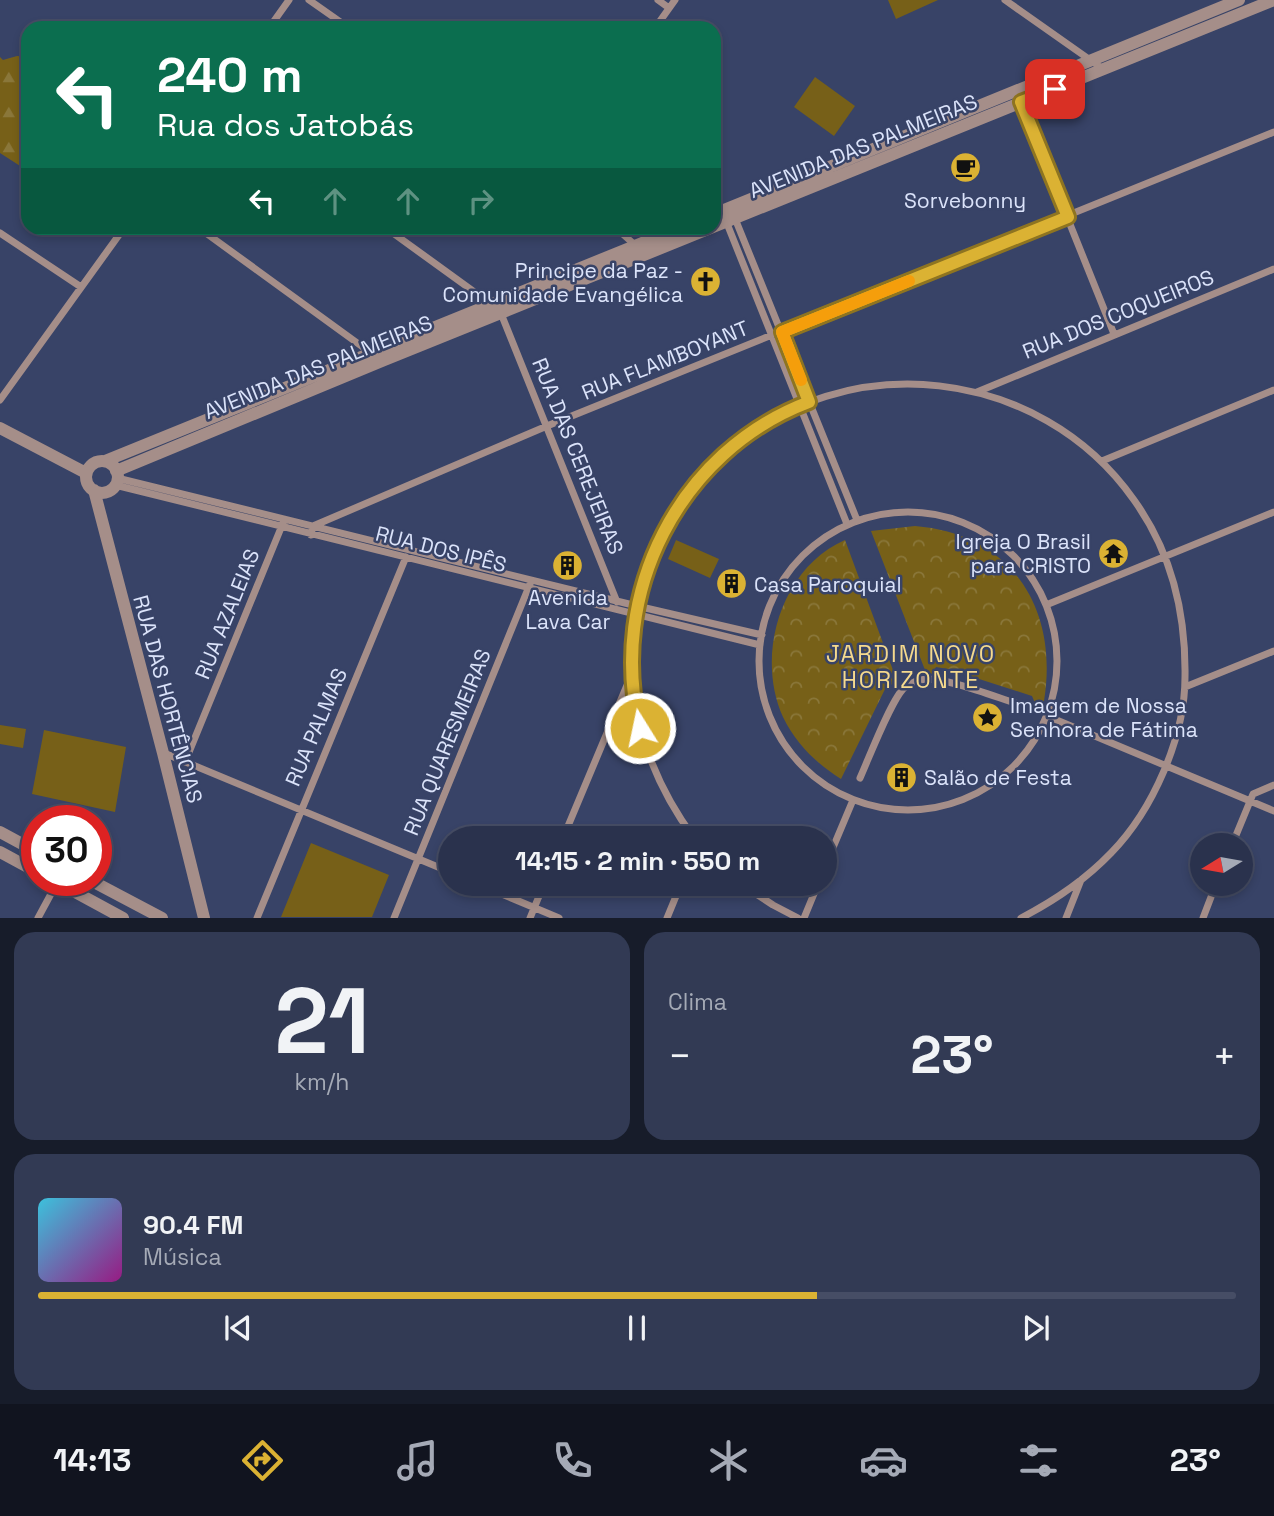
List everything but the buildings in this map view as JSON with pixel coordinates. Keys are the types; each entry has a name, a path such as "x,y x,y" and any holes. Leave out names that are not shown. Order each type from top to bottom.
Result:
{"street":[{"path":"274,21 289,0"},
{"path":"309,0 339,21"},
{"path":"658,0 669,8"},
{"path":"660,21 675,0"},
{"path":"1005,0 1103,69"},
{"name":"AVENIDA DAS PALMEIRAS","path":"1026,96 1090,60 1239,0"},
{"name":"AVENIDA DAS PALMEIRAS","path":"726,214 1274,0"},
{"path":"1026,96 1068,217 1114,334"},
{"name":"RUA FLAMBOYANT","path":"313,526 547,426 1274,132"},
{"path":"726,214 782,332 857,520"},
{"path":"726,214 847,524"},
{"path":"0,233 81,287"},
{"path":"0,400 119,235"},
{"path":"210,235 377,357"},
{"path":"396,235 497,308"},
{"path":"624,235 635,245"},
{"name":"AVENIDA DAS PALMEIRAS","path":"497,308 661,235"},
{"name":"AVENIDA DAS PALMEIRAS","path":"105,461 377,357 675,235"},
{"name":"RUA DOS COQUEIROS","path":"976,392 1274,269"},
{"name":"RUA DAS CEREJEIRAS","path":"497,308 621,612"},
{"name":"AVENIDA DAS PALMEIRAS","path":"116,478 377,357"},
{"path":"685,826 658,780 644,746 635,710 632,674 637,606 656,547 688,493 715,462 738,442 764,424 800,405 850,390 892,384 934,385 976,392 1044,418 1102,461 1134,500 1153,531 1174,582 1185,634 1185,687 1175,740 1143,812 1112,852 1081,879 1048,904 1021,918"},
{"path":"1102,461 1274,390"},
{"path":"0,428 86,474"},
{"path":"105,461 111,464 116,478 107,492 94,490 87,484 86,474 92,464 105,461"},
{"name":"RUA DOS IPÊS","path":"116,478 762,635"},
{"name":"RUA DOS IPÊS","path":"116,478 311,535 760,645"},
{"name":"RUA DAS HORTÊNCIAS","path":"94,490 204,918"},
{"path":"914,512 949,517 971,526 995,540 1016,558 1033,580 1046,605 1054,632 1057,660 1055,689 1047,716 1016,765 993,784 968,798 940,807 911,810 881,808 853,800 832,789 795,757 770,715 763,692 760,645 769,609 779,587 809,550 857,520 914,512"},
{"path":"1046,605 1274,512"},
{"name":"RUA AZALEIAS","path":"185,762 285,519"},
{"path":"311,535 313,526"},
{"name":"RUA PALMAS","path":"257,918 409,550"},
{"name":"RUA QUARESMEIRAS","path":"394,918 532,580"},
{"path":"1185,687 1274,651"},
{"path":"568,826 632,674"},
{"path":"860,778 903,689 920,680 929,678 944,681 1028,708"},
{"path":"1047,716 1274,811"},
{"path":"163,753 438,867"},
{"path":"1237,833 1253,794 1274,785"},
{"path":"837,838 853,800"},
{"path":"0,832 21,843"},
{"path":"0,852 21,863"},
{"path":"1066,918 1081,879"},
{"path":"112,892 162,918"},
{"path":"38,918 49,896"},
{"path":"83,896 123,918"},
{"path":"507,896 559,918"},
{"path":"530,918 539,896"},
{"path":"667,918 676,896"},
{"path":"759,896 798,918"},
{"path":"804,918 813,896"},
{"path":"1203,918 1211,896"}],"green space":[{"path":"888,0 938,0 896,19"},
{"path":"21,56 21,166 0,153 0,57 3,60"},
{"path":"815,77 855,106 834,136 794,107"},
{"path":"915,526 949,532 978,544 1002,561 1022,582 1035,607 1044,636 1047,667 1044,701 1040,704 1035,703 1032,696 948,669 936,667 932,674 925,670 871,531"},
{"path":"676,540 719,559 710,578 668,559"},
{"path":"845,540 897,681 896,684 887,685 841,779 808,752 788,727 775,693 772,667 773,641 779,616 790,592 804,571 823,553"},
{"path":"0,725 26,729 23,748 0,744"},
{"path":"44,730 126,747 115,812 112,811 112,805 83,805 32,794"},
{"path":"311,843 389,875 372,917 281,917"}],"slow traffic":[{"path":"801,380 782,332 909,281"}],"place":[{"name":"Sorvebonny","path":"965,168"},
{"name":"Principe da Paz - Comunidade Evangélica","path":"706,282"},
{"name":"Igreja O Brasil para CRISTO","path":"1114,553"},
{"name":"Avenida Lava Car","path":"568,565"},
{"name":"Casa Paroquial","path":"731,584"},
{"name":"Imagem de Nossa Senhora de Fátima","path":"987,717"},
{"name":"Salão de Festa","path":"901,777"}],"district":[{"name":"JARDIM NOVO HORIZONTE","path":"911,667"}],"route":[{"path":"640,728 635,710 632,674 633,635 642,586 665,528 688,493 730,448 764,424 809,402 782,332 1068,217 1021,102 1055,89"}]}
